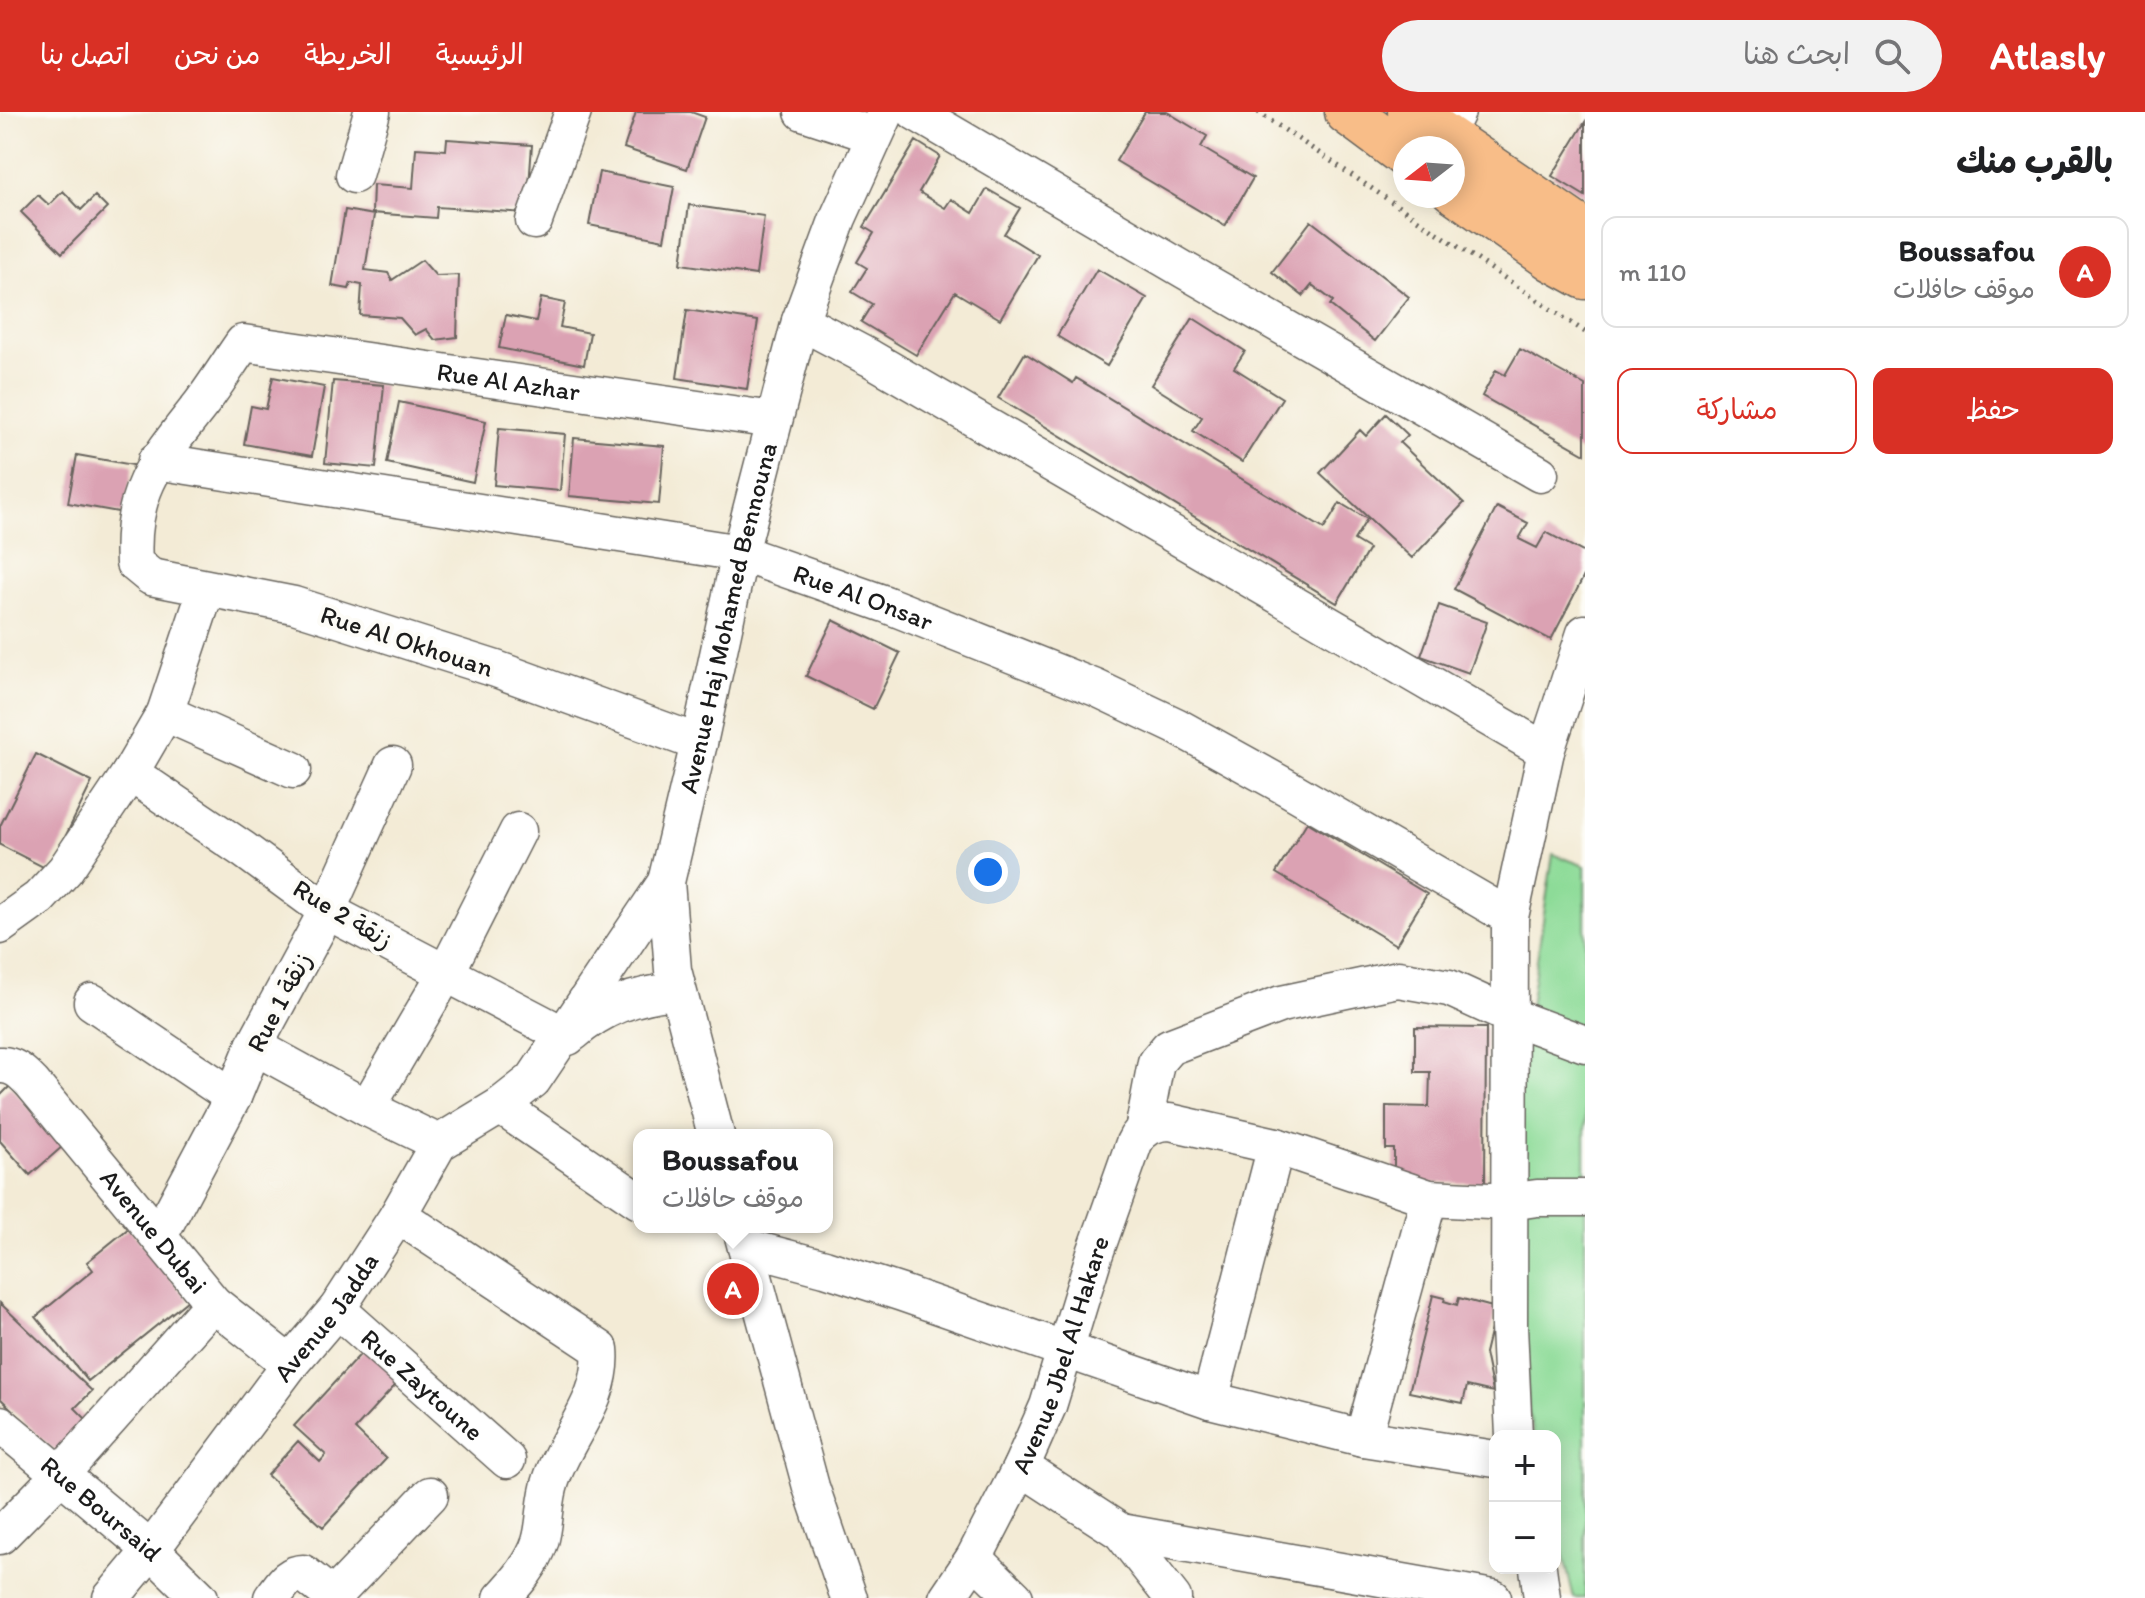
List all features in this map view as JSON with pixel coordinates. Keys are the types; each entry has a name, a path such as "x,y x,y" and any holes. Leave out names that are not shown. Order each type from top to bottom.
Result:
{"main road":[{"path":"1347,112 1393,146"},
{"path":"1410,112 1451,125 1585,232"},
{"path":"1465,198 1552,259 1585,277"}],"street":[{"path":"354,175 372,112"},
{"path":"534,221 573,112"},
{"path":"803,112 880,124"},
{"path":"915,112 1540,474"},
{"name":"Avenue Haj Mohamed Bennouna","path":"714,1129 677,991 668,940 666,882 740,553 800,321 838,218 880,124"},
{"path":"800,321 883,366 1546,751"},
{"name":"Rue Al Azhar","path":"156,461 243,343 773,420"},
{"name":"Rue Al Okhouan","path":"156,461 137,509 134,563 141,571 164,581 308,610 496,669 699,743"},
{"name":"Rue Al Onsar","path":"156,461 740,553 885,604 1096,688 1176,726 1274,780 1510,917"},
{"path":"0,926 39,898 65,870 130,773 165,713 206,590"},
{"path":"1514,1430 1509,1327 1510,917 1546,751 1585,633"},
{"path":"165,713 293,770"},
{"name":"Rue 1 زنقة","path":"159,1236 233,1097 254,1046 327,911 393,765"},
{"name":"Rue 2 زنقة","path":"130,773 327,911 446,973 560,1042"},
{"path":"367,1108 446,973 518,831"},
{"name":"Avenue Jadda","path":"111,1598 151,1550 290,1364 337,1309 398,1215 439,1143 500,1106 533,1080 666,882"},
{"name":"Avenue Jbel Al Hakare","path":"947,1598 974,1558 1021,1467 1048,1406 1134,1143 1156,1126 1156,1062 1169,1047 1281,1004 1398,979 1449,988 1510,1016 1585,1044"},
{"name":"Avenue Jadda","path":"560,1042 604,1011 649,994 677,991"},
{"path":"92,1002 233,1097"},
{"path":"254,1046 367,1108 439,1143"},
{"name":"Avenue Dubai","path":"10,1066 159,1236 213,1303 290,1364"},
{"path":"500,1106 633,1197"},
{"path":"1156,1126 1276,1146 1429,1198 1509,1202 1537,1198 1585,1198"},
{"path":"1210,1400 1276,1146"},
{"path":"1363,1438 1429,1198"},
{"path":"398,1215 600,1349 602,1370 588,1407 551,1480 540,1542 522,1577 502,1598"},
{"path":"743,1237 1210,1400 1363,1438 1489,1458"},
{"path":"743,1237 811,1487 849,1598"},
{"path":"0,1536 60,1475 213,1303"},
{"name":"Rue Zaytoune","path":"337,1309 507,1460"},
{"name":"Rue Boursaid","path":"0,1424 151,1550 200,1598"},
{"path":"1021,1467 1121,1532 1173,1598"},
{"path":"272,1598 289,1577 303,1573 333,1598 430,1495"},
{"path":"1121,1532 1493,1598"},
{"path":"974,1558 1015,1598"},
{"path":"1539,1574 1542,1598"}],"path":[{"path":"1258,112 1585,332"}],"green space":[{"path":"1553,854 1585,866 1585,1598 1574,1598 1561,1545 1561,1430 1533,1430 1529,1414 1511,1131"}],"building":[{"path":"636,112 691,112 705,117 687,169 624,148"},
{"path":"1145,112 1167,112 1207,136 1201,147 1253,178 1225,226 1116,161"},
{"path":"1585,122 1585,196 1552,176"},
{"path":"447,139 532,145 527,213 437,207 436,218 372,213 373,185 413,188 416,148 446,150"},
{"path":"916,141 940,156 919,192 945,208 951,199 973,213 987,189 1020,208 1004,234 1038,255 1000,319 955,292 916,355 861,322 872,304 852,292 867,268 857,262 874,233 864,227"},
{"path":"599,172 674,187 664,240 589,225"},
{"path":"63,191 81,210 95,196 107,208 62,253 21,212 38,195 49,205"},
{"path":"689,205 764,216 756,275 681,264"},
{"path":"345,210 374,215 365,270 388,273 392,280 422,260 436,276 459,275 457,337 435,340 426,329 415,335 400,318 360,315 362,285 351,283 349,289 332,286"},
{"path":"1311,221 1409,297 1375,341 1330,305 1333,301 1312,285 1303,296 1272,272"},
{"path":"1097,269 1147,298 1107,366 1057,336"},
{"path":"541,298 565,303 560,327 590,333 584,365 499,348 506,315 536,321"},
{"path":"687,310 758,321 747,389 677,378"},
{"path":"1193,318 1245,351 1234,368 1282,398 1242,462 1193,431 1202,417 1151,385"},
{"path":"1520,349 1585,385 1585,454 1482,396 1496,370 1505,375"},
{"path":"1025,353 1073,383 1076,378 1324,529 1340,503 1367,519 1354,540 1369,549 1337,603 998,398"},
{"path":"273,377 324,387 312,456 244,444 251,406 266,409"},
{"path":"333,381 384,385 376,468 325,463"},
{"path":"399,402 486,421 473,482 387,463"},
{"path":"1386,414 1408,435 1400,443 1464,503 1412,558 1320,473 1360,430 1366,436"},
{"path":"499,428 565,434 560,491 494,485"},
{"path":"574,438 664,446 659,504 569,496"},
{"path":"77,455 133,465 124,513 68,503"},
{"path":"1497,507 1528,523 1519,539 1537,548 1546,532 1585,553 1585,574 1551,640 1454,589"},
{"path":"1439,605 1487,622 1469,673 1421,656"},
{"path":"833,620 900,653 873,709 806,676"},
{"path":"36,754 92,782 49,870 0,845 0,826"},
{"path":"1307,822 1427,894 1396,945 1276,873"},
{"path":"1415,1027 1486,1028 1485,1183 1394,1183 1394,1149 1386,1149 1386,1106 1429,1107 1430,1072 1415,1072"},
{"path":"10,1086 63,1146 30,1175 0,1141 0,1096"},
{"path":"129,1228 188,1300 88,1381 36,1317 93,1270 87,1262"},
{"path":"1433,1295 1457,1305 1459,1298 1496,1308 1485,1353 1493,1392 1467,1386 1463,1403 1409,1392"},
{"path":"0,1303 92,1391 75,1408 87,1420 56,1452 0,1398"},
{"path":"368,1346 402,1378 355,1429 386,1459 323,1527 267,1475 298,1441 320,1462 326,1455 294,1426"}],"place":[{"name":"Boussafou","path":"733,1289"}]}
